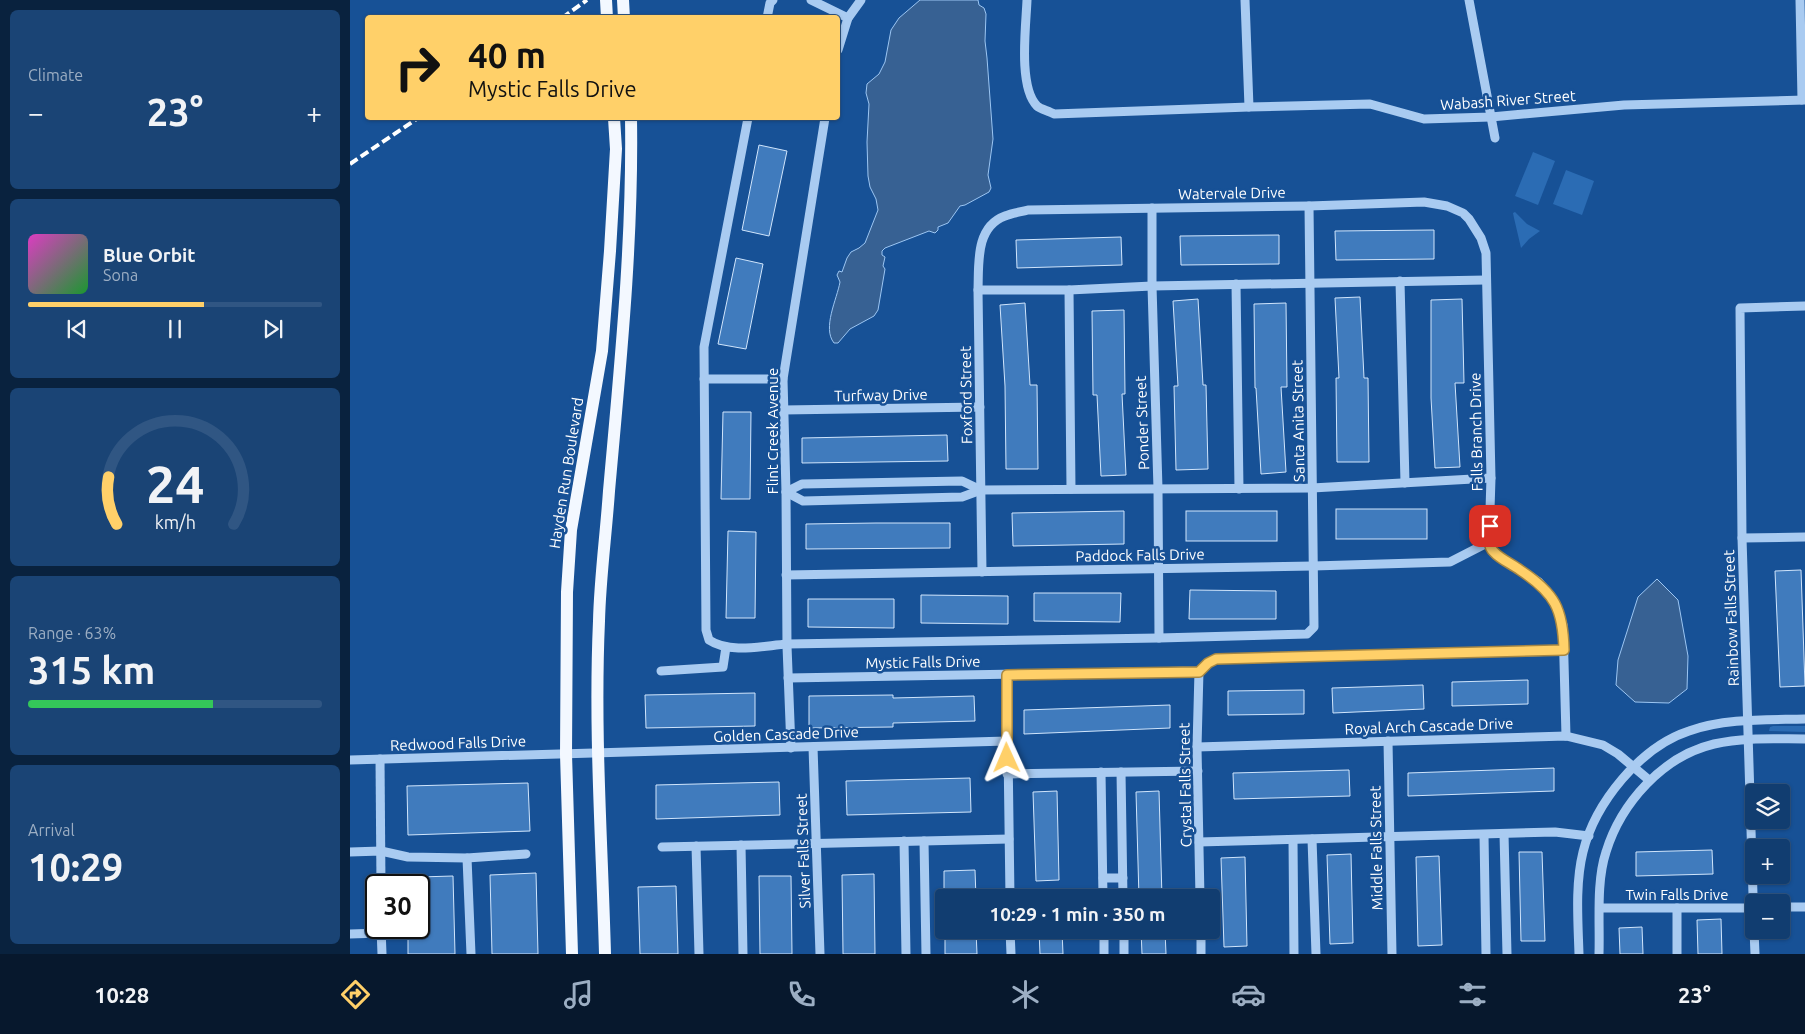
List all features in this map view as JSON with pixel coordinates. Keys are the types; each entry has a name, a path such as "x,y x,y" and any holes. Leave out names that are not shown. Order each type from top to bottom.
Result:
{"main road":[{"path":"606,0 607,15"},
{"path":"623,0 624,15"},
{"name":"Hayden Run Boulevard","path":"572,954 566,754 567,592 572,530 602,351 615,158 614,120"},
{"path":"605,954 599,754 599,622 602,556 609,494 629,240 632,177 631,120"}],"street":[{"path":"768,15 770,3 774,0"},
{"path":"811,0 848,18"},
{"path":"840,44 848,18 860,0"},
{"name":"Wabash River Street","path":"1027,0 1024,71 1028,89 1037,106 1054,114 1370,104 1424,119 1491,117 1624,105 1803,100"},
{"path":"1245,0 1249,107"},
{"path":"1469,0 1495,138"},
{"path":"1800,0 1803,100"},
{"path":"748,120 704,347 706,630 709,640 717,646 732,648 787,644 1159,638"},
{"name":"Flint Creek Avenue","path":"791,748 787,644 783,379 825,120"},
{"name":"Watervale Drive","path":"994,222 1004,216 1028,210 1309,206 1424,202 1446,206 1462,213 1469,219"},
{"name":"Santa Anita Street","path":"1159,638 1307,634 1314,626 1309,206"},
{"name":"Ponder Street","path":"1152,208 1159,638"},
{"name":"Falls Branch Drive","path":"1469,219 1481,238 1486,253 1491,478 1489,542"},
{"name":"Foxford Street","path":"982,572 979,249 987,230 994,222"},
{"path":"978,290 1069,290 1152,286 1486,280"},
{"path":"1400,281 1405,483"},
{"path":"1236,284 1239,489"},
{"path":"1069,290 1071,489"},
{"name":"Rainbow Falls Street","path":"1752,894 1742,538 1740,308 1805,306"},
{"path":"704,379 783,379"},
{"name":"Turfway Drive","path":"783,410 980,407"},
{"path":"786,492 803,501 962,497 981,490 1312,488 1491,478"},
{"path":"786,492 802,484 962,481 981,490"},
{"path":"1742,538 1805,537"},
{"path":"1489,542 1493,552 1539,582 1555,602 1563,625 1566,736"},
{"name":"Paddock Falls Drive","path":"786,575 1450,562 1489,542"},
{"path":"661,671 723,667 726,647"},
{"path":"1199,672 1208,663 1216,659 1564,650"},
{"name":"Mystic Falls Drive","path":"788,678 1199,672"},
{"name":"Crystal Falls Street","path":"1199,672 1197,747 1200,889"},
{"path":"1007,675 1010,889"},
{"path":"1579,954 1579,880 1583,852 1594,823 1612,793 1632,767 1673,737 1704,726 1748,720 1805,719"},
{"name":"Royal Arch Cascade Drive","path":"1197,747 1566,736 1603,745 1618,754 1649,780"},
{"path":"1599,954 1601,880 1605,852 1624,814 1649,780 1664,768 1692,751 1714,744 1747,740 1805,739"},
{"name":"Golden Cascade Drive","path":"566,754 1007,741"},
{"name":"Middle Falls Street","path":"1388,741 1392,954"},
{"name":"Silver Falls Street","path":"813,747 820,954"},
{"name":"Redwood Falls Drive","path":"350,760 566,754"},
{"path":"380,759 381,874"},
{"path":"1007,774 1198,771"},
{"path":"1101,772 1103,889"},
{"path":"1121,772 1123,889"},
{"path":"1199,842 1555,832 1589,836"},
{"path":"1504,834 1507,954"},
{"path":"1484,835 1486,954"},
{"path":"662,847 1009,838"},
{"path":"1312,839 1316,954"},
{"path":"1293,840 1294,954"},
{"path":"904,841 906,954"},
{"path":"918,954 926,954 924,841"},
{"path":"741,845 743,954"},
{"path":"696,846 699,954"},
{"path":"350,852 381,851 408,857 467,858 526,854"},
{"path":"467,858 471,954"},
{"path":"1103,878 1123,878"},
{"path":"1790,907 1805,907"},
{"name":"Twin Falls Drive","path":"1600,908 1745,908"},
{"path":"1677,908 1677,954"},
{"path":"350,934 365,932"},
{"path":"382,939 382,954"},
{"path":"1010,939 1011,954"},
{"path":"1104,939 1104,954"},
{"path":"1124,939 1124,954"},
{"path":"1201,939 1201,954"},
{"name":"Rainbow Falls Street","path":"1754,939 1755,954"}],"shaded area":[{"path":"920,0 978,0 979,5 984,8 986,14 985,41 993,139 988,175 991,188 989,192 960,206 948,223 938,227 935,233 929,231 885,248 882,251 882,255 885,257 883,266 885,269 878,310 874,316 850,329 838,343 834,343 829,330 831,313 840,282 837,275 839,271 842,272 851,252 865,243 878,210 868,176 869,104 866,93 867,84 879,74 885,62 891,30 899,18"},
{"path":"1533,152 1555,161 1538,205 1515,196"},
{"path":"1566,170 1594,181 1582,215 1553,204"},
{"path":"1515,212 1527,224 1540,231 1521,248 1513,213"},
{"path":"1657,579 1678,600 1688,656 1687,689 1669,703 1635,702 1616,685 1618,660 1638,597"},
{"path":"1805,726 1805,732 1769,731 1770,727"}],"building":[{"path":"759,145 787,151 769,236 742,230"},
{"path":"1434,230 1434,259 1336,260 1335,231"},
{"path":"1279,235 1279,264 1181,265 1180,236"},
{"path":"1121,237 1122,265 1017,268 1016,240"},
{"path":"736,258 763,264 746,349 718,344"},
{"path":"1360,297 1364,378 1368,378 1369,462 1337,462 1336,378 1339,378 1335,298"},
{"path":"1198,299 1203,385 1206,385 1208,469 1176,470 1174,386 1178,386 1173,301"},
{"path":"1462,299 1464,383 1455,383 1460,467 1435,468 1431,398 1431,300"},
{"path":"1025,303 1030,385 1037,385 1038,469 1006,469 1005,386 1000,305"},
{"path":"1286,303 1287,387 1281,387 1286,472 1261,474 1255,388 1254,304"},
{"path":"1124,310 1125,394 1122,394 1126,475 1101,476 1097,395 1093,395 1092,311"},
{"path":"723,412 751,412 750,499 721,499"},
{"path":"947,435 948,461 802,463 802,438"},
{"path":"1336,509 1427,509 1427,539 1336,539"},
{"path":"1124,511 1124,544 1013,546 1012,513"},
{"path":"1186,511 1277,511 1277,541 1186,541"},
{"path":"950,523 950,548 806,549 806,524"},
{"path":"728,531 756,532 755,618 726,618"},
{"path":"1801,570 1805,686 1780,687 1775,571"},
{"path":"1190,590 1276,591 1276,619 1189,619"},
{"path":"1034,593 1121,593 1120,622 1034,621"},
{"path":"921,595 1008,596 1008,624 921,623"},
{"path":"808,599 894,599 894,628 808,627"},
{"path":"1528,680 1528,704 1452,706 1452,682"},
{"path":"1423,685 1424,709 1333,713 1332,688"},
{"path":"1304,690 1304,714 1228,715 1228,691"},
{"path":"755,693 755,726 646,728 645,695"},
{"path":"893,695 893,698 974,696 975,721 893,723 893,727 809,728 809,696"},
{"path":"1170,705 1170,728 1024,734 1024,710"},
{"path":"1554,768 1554,791 1408,796 1408,773"},
{"path":"1349,770 1350,796 1234,799 1233,773"},
{"path":"970,778 971,812 847,815 846,781"},
{"path":"779,782 780,815 656,819 656,785"},
{"path":"528,783 530,831 408,835 407,786"},
{"path":"1057,791 1059,880 1036,881 1033,792"},
{"path":"1159,791 1162,889 1139,889 1136,792"},
{"path":"1712,850 1713,874 1636,876 1636,852"},
{"path":"1519,852 1542,852 1545,941 1521,941"},
{"path":"1351,854 1353,943 1330,944 1327,855"},
{"path":"1439,856 1442,945 1418,946 1416,857"},
{"path":"1245,857 1247,946 1224,947 1221,858"},
{"path":"975,870 976,889 944,889 944,871"},
{"path":"536,873 538,954 492,954 490,875"},
{"path":"874,874 875,954 843,954 842,875"},
{"path":"453,876 455,954 408,954 408,939 430,939 430,877"},
{"path":"759,876 791,876 792,954 760,954"},
{"path":"676,886 678,954 640,954 638,887"},
{"path":"1721,919 1722,954 1698,954 1697,920"},
{"path":"1642,927 1643,954 1620,954 1619,928"},
{"path":"945,939 976,939 977,954 945,954"},
{"path":"1039,939 1062,939 1063,954 1040,954"},
{"path":"1141,939 1165,939 1166,954 1142,954"}],"railway":[{"path":"566,15 587,0"},
{"path":"350,164 415,120"}],"route":[{"path":"1007,758 1007,675 1199,672 1208,663 1216,659 1564,650 1563,625 1555,602 1539,582 1493,552 1489,542 1490,526"}]}
